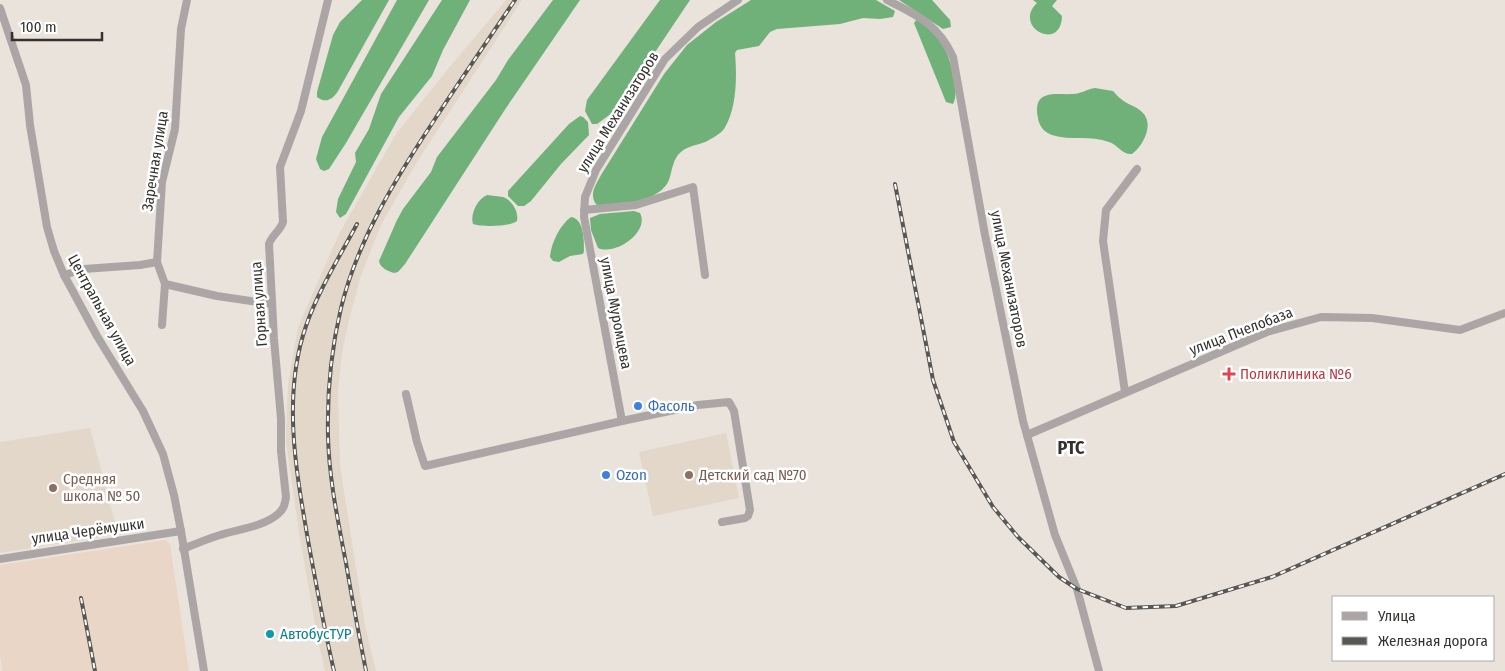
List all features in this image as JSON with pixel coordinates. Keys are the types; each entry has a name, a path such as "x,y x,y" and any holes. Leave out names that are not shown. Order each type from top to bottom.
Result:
{"street":[{"name":"Заречная улица","path":"162,325 164,284 156,262 162,182 175,130 180,29 187,0"},
{"name":"Горная улица","path":"183,549 269,520 279,514 285,504 269,244 274,234 282,227 280,167 301,111 328,0"},
{"name":"улица Механизаторов","path":"584,210 587,190 596,170 665,59 698,28 738,0"},
{"name":"улица Механизаторов","path":"887,0 934,27 944,39 953,57 985,236 1027,435 1055,535 1077,589 1100,671"},
{"name":"Центральная улица","path":"0,8 26,85 30,125 47,227 54,251 64,275 97,336 133,392 154,432 169,476 181,531 204,671"},
{"path":"1126,392 1103,241 1106,210 1136,170"},
{"path":"584,210 636,205 694,187 706,275"},
{"name":"улица Муромцева","path":"584,210 622,421"},
{"path":"64,275 84,270 140,266 156,262"},
{"path":"164,284 217,296 272,304"},
{"name":"улица Пчелобаза","path":"1027,435 1268,332 1321,317 1372,318 1460,330 1505,313"},
{"path":"406,394 419,451 425,466 622,421 698,405 728,402 734,411 750,510 748,516 722,522"},
{"name":"улица Черёмушки","path":"0,559 181,531"}],"shaded area":[{"path":"506,0 522,0 417,162 381,225 361,275 342,352 338,391 340,466 365,625 376,671 325,671 299,532 286,441 288,384 298,327 339,234 396,134"},
{"name":"Средняя школа № 50","path":"90,428 118,534 0,553 0,442"},
{"name":"Детский сад №70","path":"726,433 739,498 653,516 639,452"},
{"path":"165,540 170,544 189,671 2,671 0,655 0,565"}],"green space":[{"path":"362,0 389,0 336,94 329,100 320,99 317,97 317,92 333,35 340,22"},
{"path":"397,0 429,0 346,143 329,169 324,171 320,169 316,159 322,137"},
{"path":"442,0 470,0 443,50 432,76 399,117 346,214 340,218 336,212 338,199 356,162 355,153 369,129 381,94"},
{"path":"553,0 580,0 506,108 405,264 398,272 394,273 385,269 379,261 403,209 431,172 437,157 496,80 508,60"},
{"path":"660,0 690,0 612,113 597,124 592,124 585,111 587,100"},
{"path":"751,0 876,0 895,11 893,17 880,19 863,18 840,24 777,29 770,32 759,46 737,50 735,53 736,82 734,102 724,129 709,140 687,148 678,155 674,161 669,180 657,193 648,198 627,204 597,205 593,194 597,182 664,74 687,45 716,22"},
{"path":"899,0 932,0 950,20 951,27 943,29"},
{"path":"1033,0 1057,0 1052,6 1062,16 1060,27 1054,33 1040,32 1034,27 1030,20 1031,12 1037,3"},
{"path":"917,19 938,38 947,53 955,87 953,104 946,102 914,23"},
{"path":"1095,88 1113,91 1124,101 1140,110 1146,117 1146,134 1140,146 1132,154 1125,153 1112,143 1102,140 1059,137 1052,135 1042,128 1037,109 1038,102 1042,98 1052,94 1076,94"},
{"path":"580,116 588,122 589,135 561,164 531,201 524,206 518,206 508,196 508,191 569,124"},
{"path":"487,195 503,197 509,201 516,210 517,221 496,226 473,224 475,208 480,200"},
{"path":"634,211 640,213 642,220 636,235 613,249 605,250 598,248 591,230 590,218 600,214"},
{"path":"571,217 579,222 581,226 584,241 583,254 570,256 559,262 553,261 550,257 554,240 560,229"}],"railway":[{"path":"366,671 337,516 329,452 330,372 341,308 357,258 380,210 420,141 515,0"},
{"path":"895,184 933,380 954,442 993,507 1018,537 1059,577 1077,589 1126,608 1176,606 1272,577 1505,474"},
{"path":"334,671 299,487 294,433 294,379 299,352 311,313 357,224"},
{"path":"81,598 95,671"}],"place":[{"name":"Поликлиника №6","path":"1229,374"},
{"name":"Фасоль","path":"638,406"},
{"name":"Ozon","path":"606,475"},
{"name":"Детский сад №70","path":"689,475"},
{"name":"Средняя школа № 50","path":"53,488"},
{"name":"АвтобусТУР","path":"270,634"}],"district":[{"name":"РТС","path":"1071,448"}]}
